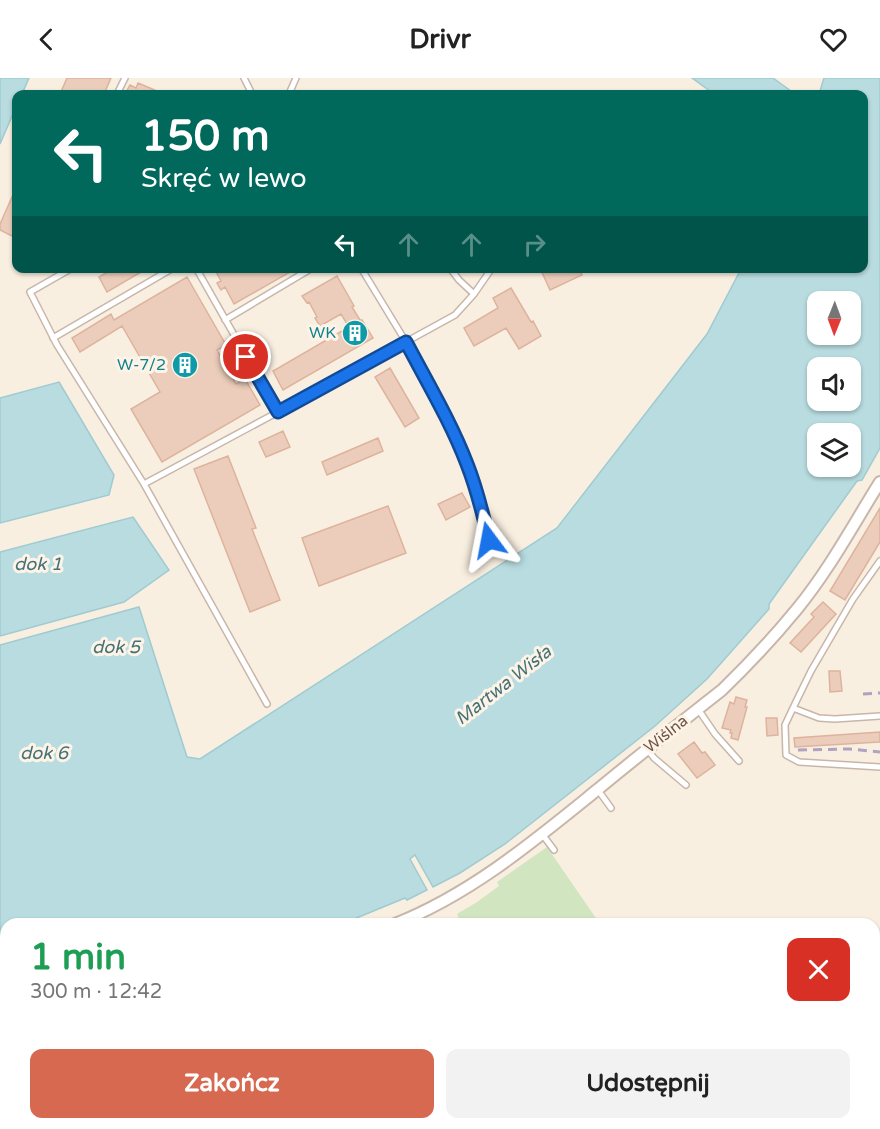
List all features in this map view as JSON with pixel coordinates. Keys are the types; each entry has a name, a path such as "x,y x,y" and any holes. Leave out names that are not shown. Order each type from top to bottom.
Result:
{"street":[{"name":"Wiślna","path":"409,918 436,906 483,878 722,690 797,608 828,566 880,482"}],"lane":[{"path":"63,273 30,292 53,338 144,484 267,704"},
{"path":"53,338 164,273"},
{"path":"199,273 278,412"},
{"path":"225,320 304,273"},
{"path":"364,273 406,342 453,431 480,498 489,540"},
{"path":"454,273 474,294"},
{"path":"144,484 455,315 489,273"},
{"path":"880,561 853,599 811,671 785,725 786,756 799,762 880,767"},
{"path":"793,708 819,718 880,716"},
{"path":"698,709 715,734 739,760"},
{"path":"647,749 654,758 686,785"},
{"path":"598,789 611,808"},
{"path":"542,833 554,850"}],"green space":[{"path":"547,847 596,918 459,918 457,914 499,886 497,882"}],"water":[{"path":"0,78 29,78 24,90 12,90 12,116 0,144"},
{"path":"692,78 773,78 790,90 708,90"},
{"path":"824,78 880,78 880,448 862,480 857,481 769,604 769,609 707,679 655,726 505,844 460,873 433,887 415,855 410,859 427,890 407,900 405,898 357,918 0,918 0,645 139,607 187,757 200,759 557,528 707,334 739,273 868,273 868,90 820,90"},
{"path":"59,382 114,475 109,495 0,523 0,398"},
{"name":"dok 1","path":"133,517 169,570 124,602 0,636 0,552"}],"building":[{"path":"67,78 111,78 106,90 62,90"},
{"path":"138,83 155,90 127,90 130,85 136,88"},
{"path":"12,197 12,236 0,230 0,224"},
{"path":"106,273 139,273 107,292 99,277"},
{"path":"217,273 288,273 234,304 225,287 221,290 217,283 221,281"},
{"path":"542,273 581,273 582,275 550,290"},
{"name":"WK","path":"337,276 354,306 352,307 373,338 283,390 273,371 349,327 341,314 320,326 309,302 307,303 302,296"},
{"name":"W-7/2","path":"187,277 226,345 217,350 236,384 245,379 260,405 162,462 131,409 160,392 122,326 80,352 72,338 111,314 114,320"},
{"path":"511,288 541,336 519,349 506,328 474,346 464,328 498,308 493,298"},
{"path":"390,368 419,418 405,427 375,377"},
{"path":"283,431 290,447 266,457 259,442"},
{"path":"378,438 383,451 327,475 322,462"},
{"path":"228,456 256,528 252,529 280,600 250,612 194,469"},
{"path":"462,493 470,507 446,520 438,504"},
{"path":"388,506 406,553 319,586 302,538"},
{"path":"880,508 880,542 845,600 830,591"},
{"path":"823,602 836,614 801,652 790,643 814,617 811,614"},
{"path":"829,671 840,671 842,691 830,692"},
{"path":"736,697 747,700 738,740 731,738 731,730 722,728 730,702 734,704"},
{"path":"766,718 777,718 778,735 767,736"},
{"path":"880,732 880,742 795,747 794,738"},
{"path":"694,742 715,765 697,778 678,754"}],"railway":[{"path":"863,694 880,693"},
{"path":"798,750 849,749 880,752"}],"place":[{"name":"WK","path":"355,333"},
{"name":"W-7/2","path":"185,365"}],"route":[{"path":"246,357 278,412 406,342 467,462 480,498 489,540"}],"water label":[{"name":"dok 5","path":"116,647"},
{"name":"Martwa Wisła","path":"503,685"},
{"name":"dok 6","path":"44,753"}]}
